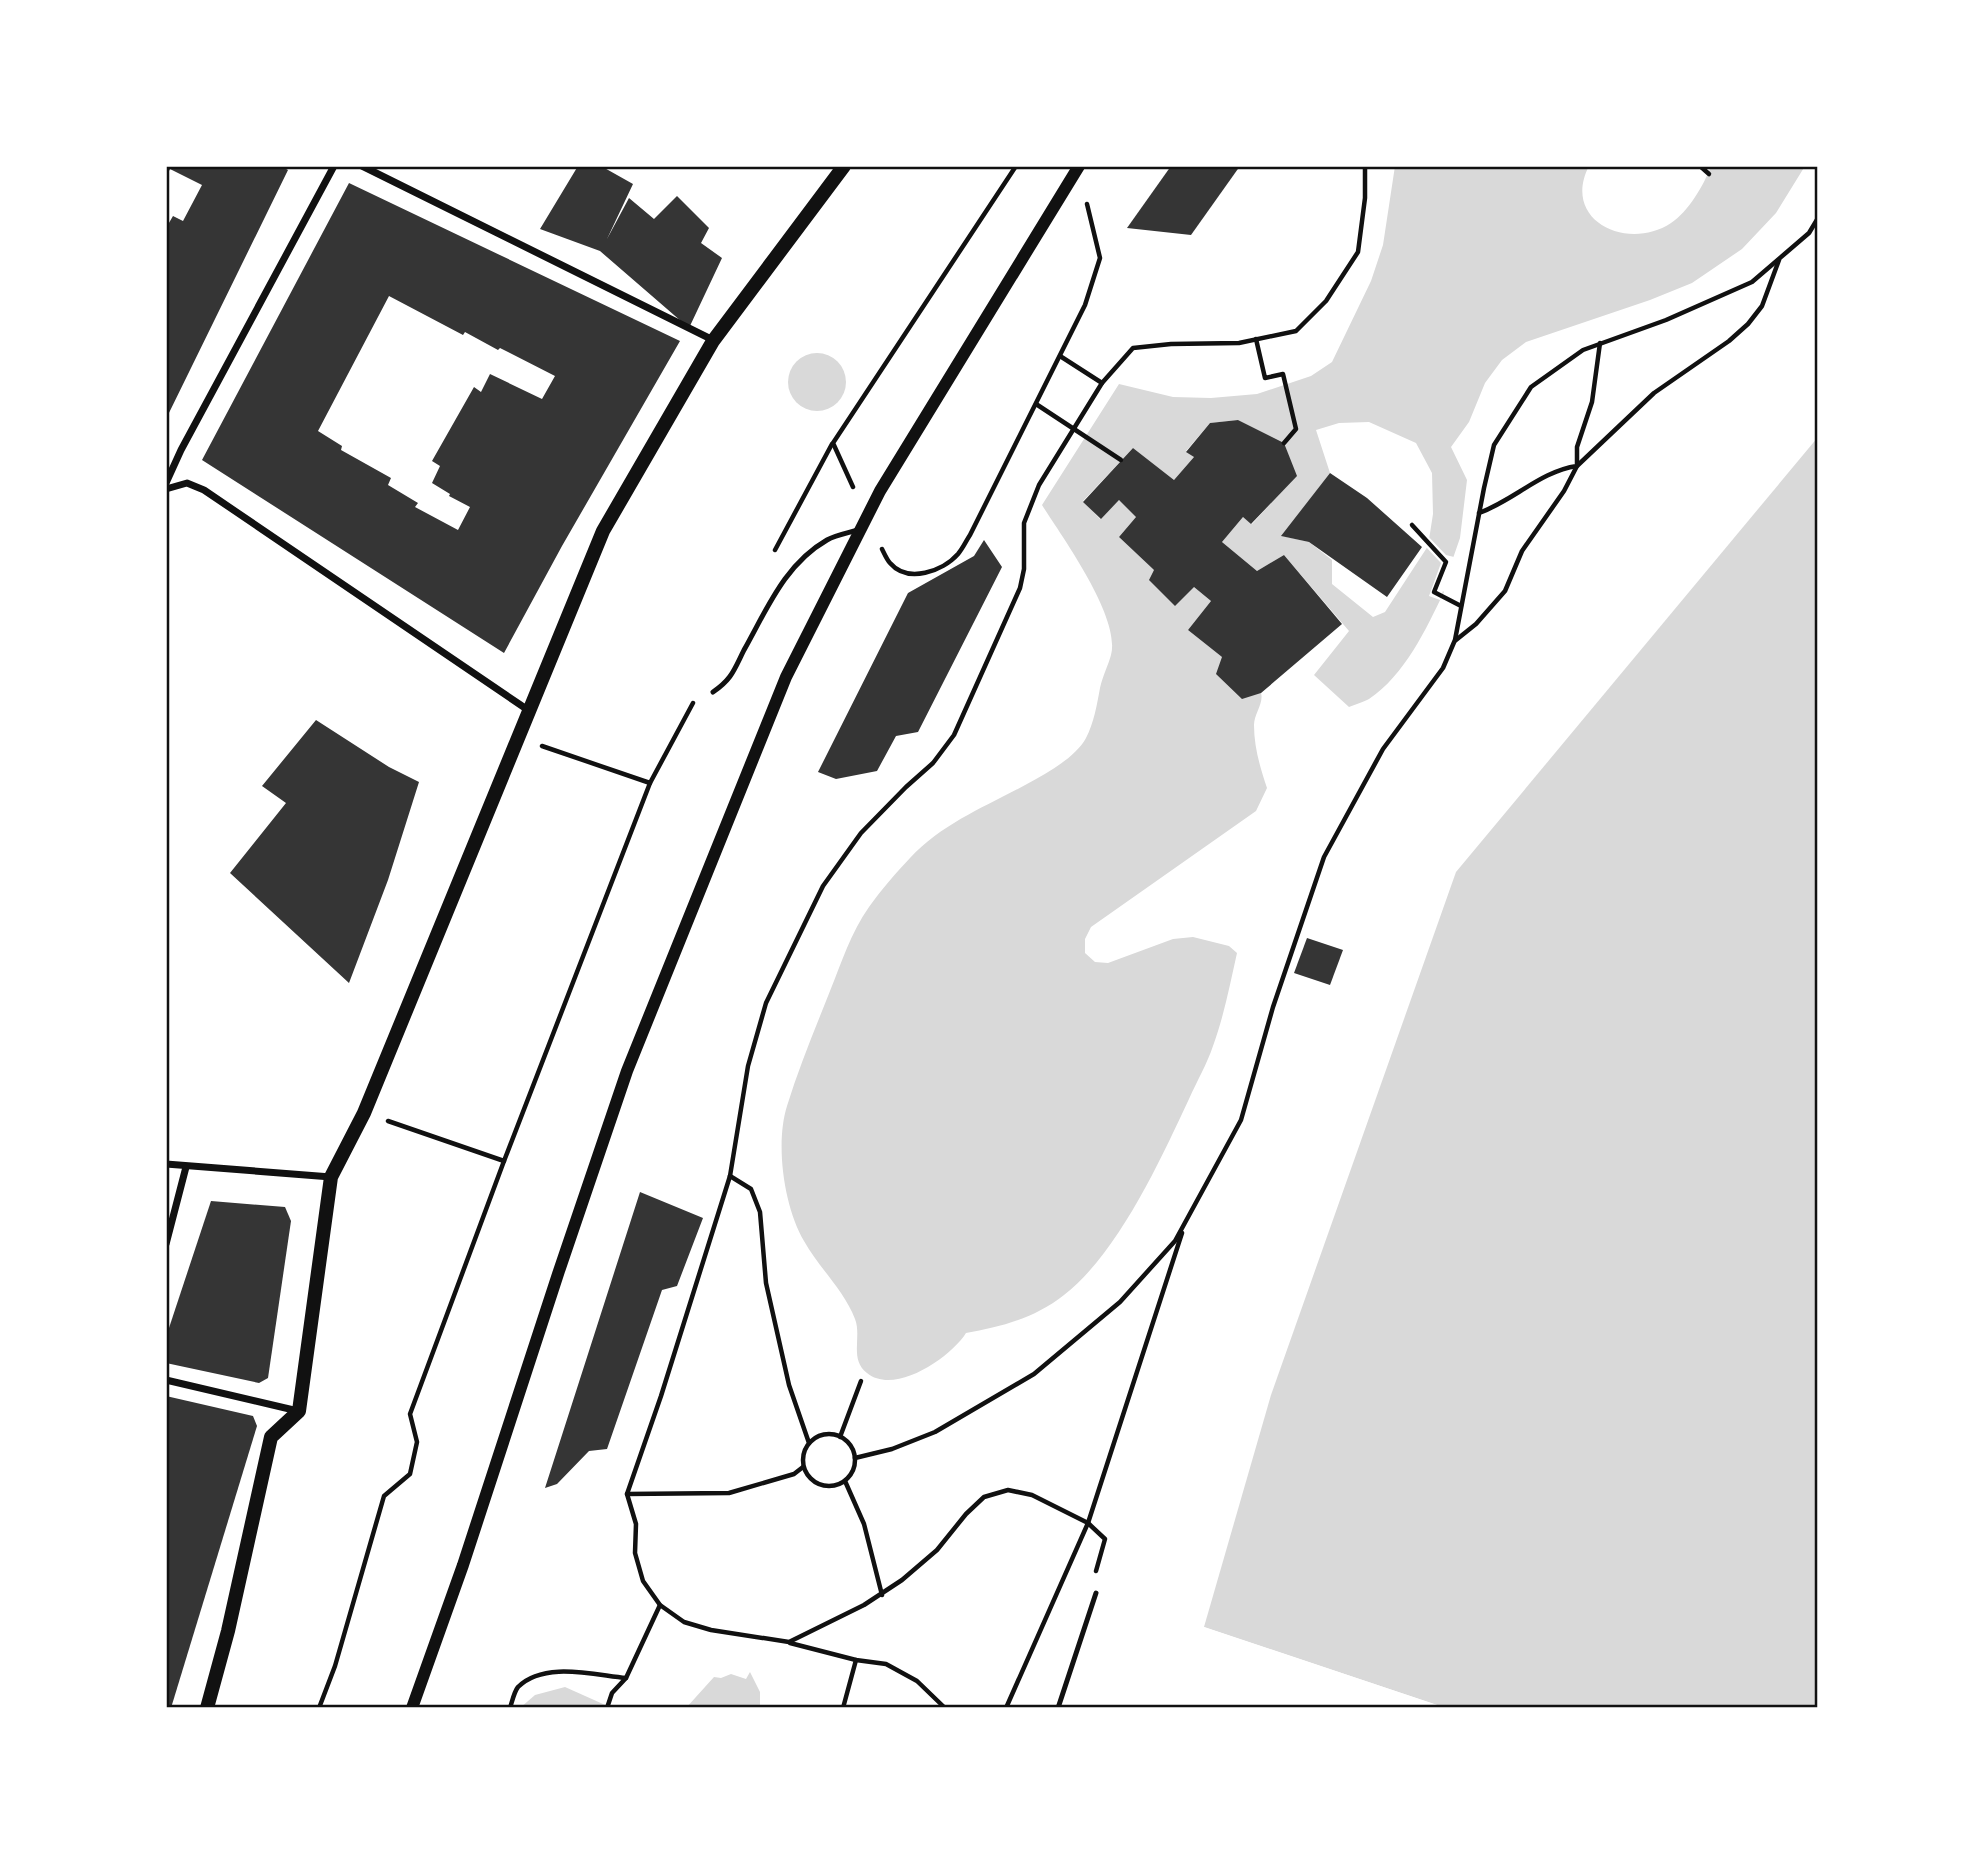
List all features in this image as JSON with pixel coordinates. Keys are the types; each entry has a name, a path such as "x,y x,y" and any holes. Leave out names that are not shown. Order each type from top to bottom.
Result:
{"main road":[{"path":"207,1708 228,1631 271,1437 299,1411 331,1177 364,1113 603,531 713,341 844,166"}],"street":[{"path":"166,483 181,450 334,166"},
{"path":"362,166 713,341"},
{"path":"412,1708 463,1564 627,1071 786,677 880,491 1079,167"},
{"path":"166,489 187,484 204,490 528,710"},
{"path":"166,1164 331,1177"},
{"path":"166,1244 186,1167"},
{"path":"166,1380 299,1411"}],"lane":[{"path":"713,692 726,683 736,671 741,656 781,584 801,558 829,539 861,529"},
{"path":"1058,1708 1096,1592"}],"path":[{"path":"774,552 833,443 1016,166"},
{"path":"945,1708 917,1681 887,1664 711,1630 684,1622 660,1605 643,1581 635,1553 636,1524 627,1494 661,1396 730,1176 748,1066 766,1003 823,886 861,833 906,786 933,763 954,735 1020,588 1024,569 1024,523 1039,485 1102,383 1133,348 1171,344 1238,343 1296,331 1326,301 1358,252 1365,198 1365,166"},
{"path":"1700,166 1709,174"},
{"path":"919,574 941,568 958,554 970,535 1085,305 1100,258 1079,167"},
{"path":"855,1458 892,1449 935,1432 1034,1374 1119,1303 1175,1241 1241,1120 1273,1007 1324,857 1383,749 1443,668 1455,640 1494,445 1531,387 1583,350 1666,320 1752,282 1809,233 1818,218"},
{"path":"1455,640 1476,624 1505,591 1521,551 1564,491 1577,466 1654,393 1729,341 1748,324 1762,306 1779,259"},
{"path":"1256,339 1265,378 1283,374 1296,429 1284,443"},
{"path":"1577,466 1577,447 1592,402 1600,343"},
{"path":"1060,356 1102,383"},
{"path":"1036,404 1121,460"},
{"path":"833,443 856,493"},
{"path":"1479,513 1499,506 1559,468 1577,466"},
{"path":"1412,525 1446,562 1434,592 1461,606"},
{"path":"319,1708 335,1666 384,1496 410,1474 417,1442 410,1414 504,1161 650,783 696,698"},
{"path":"517,737 650,783"},
{"path":"364,1113 504,1161"},
{"path":"730,1176 751,1189 760,1212 766,1283 789,1385 809,1443"},
{"path":"1006,1708 1088,1523 1185,1223"},
{"path":"840,1437 861,1381"},
{"path":"823,1434 840,1437 853,1449 855,1458 854,1466 845,1481 829,1486 813,1481 803,1467 809,1443 823,1434"},
{"path":"627,1494 729,1493 794,1474 803,1467"},
{"path":"845,1481 863,1524 882,1595"},
{"path":"789,1643 882,1595 937,1550 966,1514 984,1497 1008,1490 1032,1495 1088,1523 1105,1539 1088,1599 1093,1604"},
{"path":"607,1708 612,1693 626,1678 660,1605"},
{"path":"843,1708 856,1660"},
{"path":"510,1708 517,1688 537,1675 555,1672 626,1678"}],"shaded area":[{"path":"1395,166 1589,166 1583,185 1584,202 1591,215 1603,226 1618,232 1636,234 1654,231 1677,218 1695,198 1711,166 1805,166 1776,213 1742,249 1692,283 1526,342 1502,360 1485,383 1469,422 1451,447 1467,480 1460,538 1442,590 1444,592 1422,636 1404,664 1382,689 1367,700 1349,707 1314,675 1349,631 1284,555 1257,571 1222,542 1243,517 1252,524 1296,476 1284,443 1238,420 1210,423 1186,451 1194,457 1174,480 1133,448 1083,501 1100,519 1119,500 1136,517 1119,537 1154,570 1194,587 1211,601 1188,630 1261,693 1254,733 1267,788 1256,811 1091,927 1085,939 1085,953 1095,962 1108,963 1173,939 1193,937 1229,946 1237,953 1217,1035 1208,1059 1136,1204 1120,1231 1084,1277 1053,1303 1029,1316 966,1333 948,1353 921,1371 892,1380 879,1379 862,1367 857,1355 857,1326 850,1308 810,1251 791,1211 782,1156 783,1121 802,1062 847,948 878,894 910,858 936,835 1060,764 1075,752 1089,732 1111,655 1112,639 1099,599 1042,505 1119,384 1173,397 1211,398 1257,394 1311,376 1332,362 1371,281 1383,245","holes":["1369,422 1416,443 1432,473 1433,514 1428,546 1385,612 1373,617 1332,584 1332,560 1309,542 1282,536 1330,473 1316,430 1339,423"]},
{"path":"817,353 833,358 841,366 846,382 841,398 833,406 817,411 801,406 793,398 788,382 793,366 801,358"},
{"path":"1818,437 1818,1708 1446,1708 1204,1627 1271,1395 1456,872"},
{"path":"750,1672 760,1692 760,1708 686,1708 714,1677 721,1678 731,1674 746,1679"},
{"path":"565,1687 612,1708 520,1708 535,1695"}],"pier":[{"path":"1426,534 1446,555 1454,557 1440,600 1429,596 1441,563 1425,546"},
{"path":"1204,1627 1446,1708 1435,1708 1203,1631"}],"building":[{"path":"166,166 281,166 288,170 166,419 166,228 173,216 183,221 202,185 170,169 166,177"},
{"path":"578,166 601,166 633,184 607,239 629,198 654,219 677,196 709,228 701,243 722,258 689,328 600,251 540,229"},
{"path":"1171,166 1240,166 1191,235 1127,228"},
{"path":"349,183 680,341 504,653 202,460","holes":["389,296 463,335 465,332 555,376 542,399 490,374 481,392 474,387 432,461 440,466 432,483 470,507 458,530 415,507 418,503 388,485 391,478 341,450 342,446 318,431"]},
{"path":"1238,420 1284,443 1297,476 1251,524 1243,517 1222,542 1257,571 1284,555 1342,624 1261,693 1242,699 1216,674 1222,657 1188,630 1211,601 1194,587 1175,606 1149,580 1154,570 1119,537 1136,517 1119,500 1101,519 1083,502 1133,448 1174,480 1194,457 1186,452 1210,423"},
{"path":"1330,473 1367,498 1422,547 1387,597 1309,542 1281,536"},
{"path":"984,540 1002,567 918,732 896,736 877,771 836,779 818,772 908,593 974,556"},
{"path":"316,720 389,767 419,782 388,880 349,983 230,873 286,803 262,786"},
{"path":"1307,938 1343,950 1330,985 1294,973"},
{"path":"640,1192 703,1218 677,1286 662,1290 607,1449 589,1451 557,1484 545,1488"},
{"path":"211,1201 285,1207 291,1221 268,1378 259,1383 166,1363 166,1337"},
{"path":"166,1396 253,1416 257,1426 171,1708 166,1708"}]}
